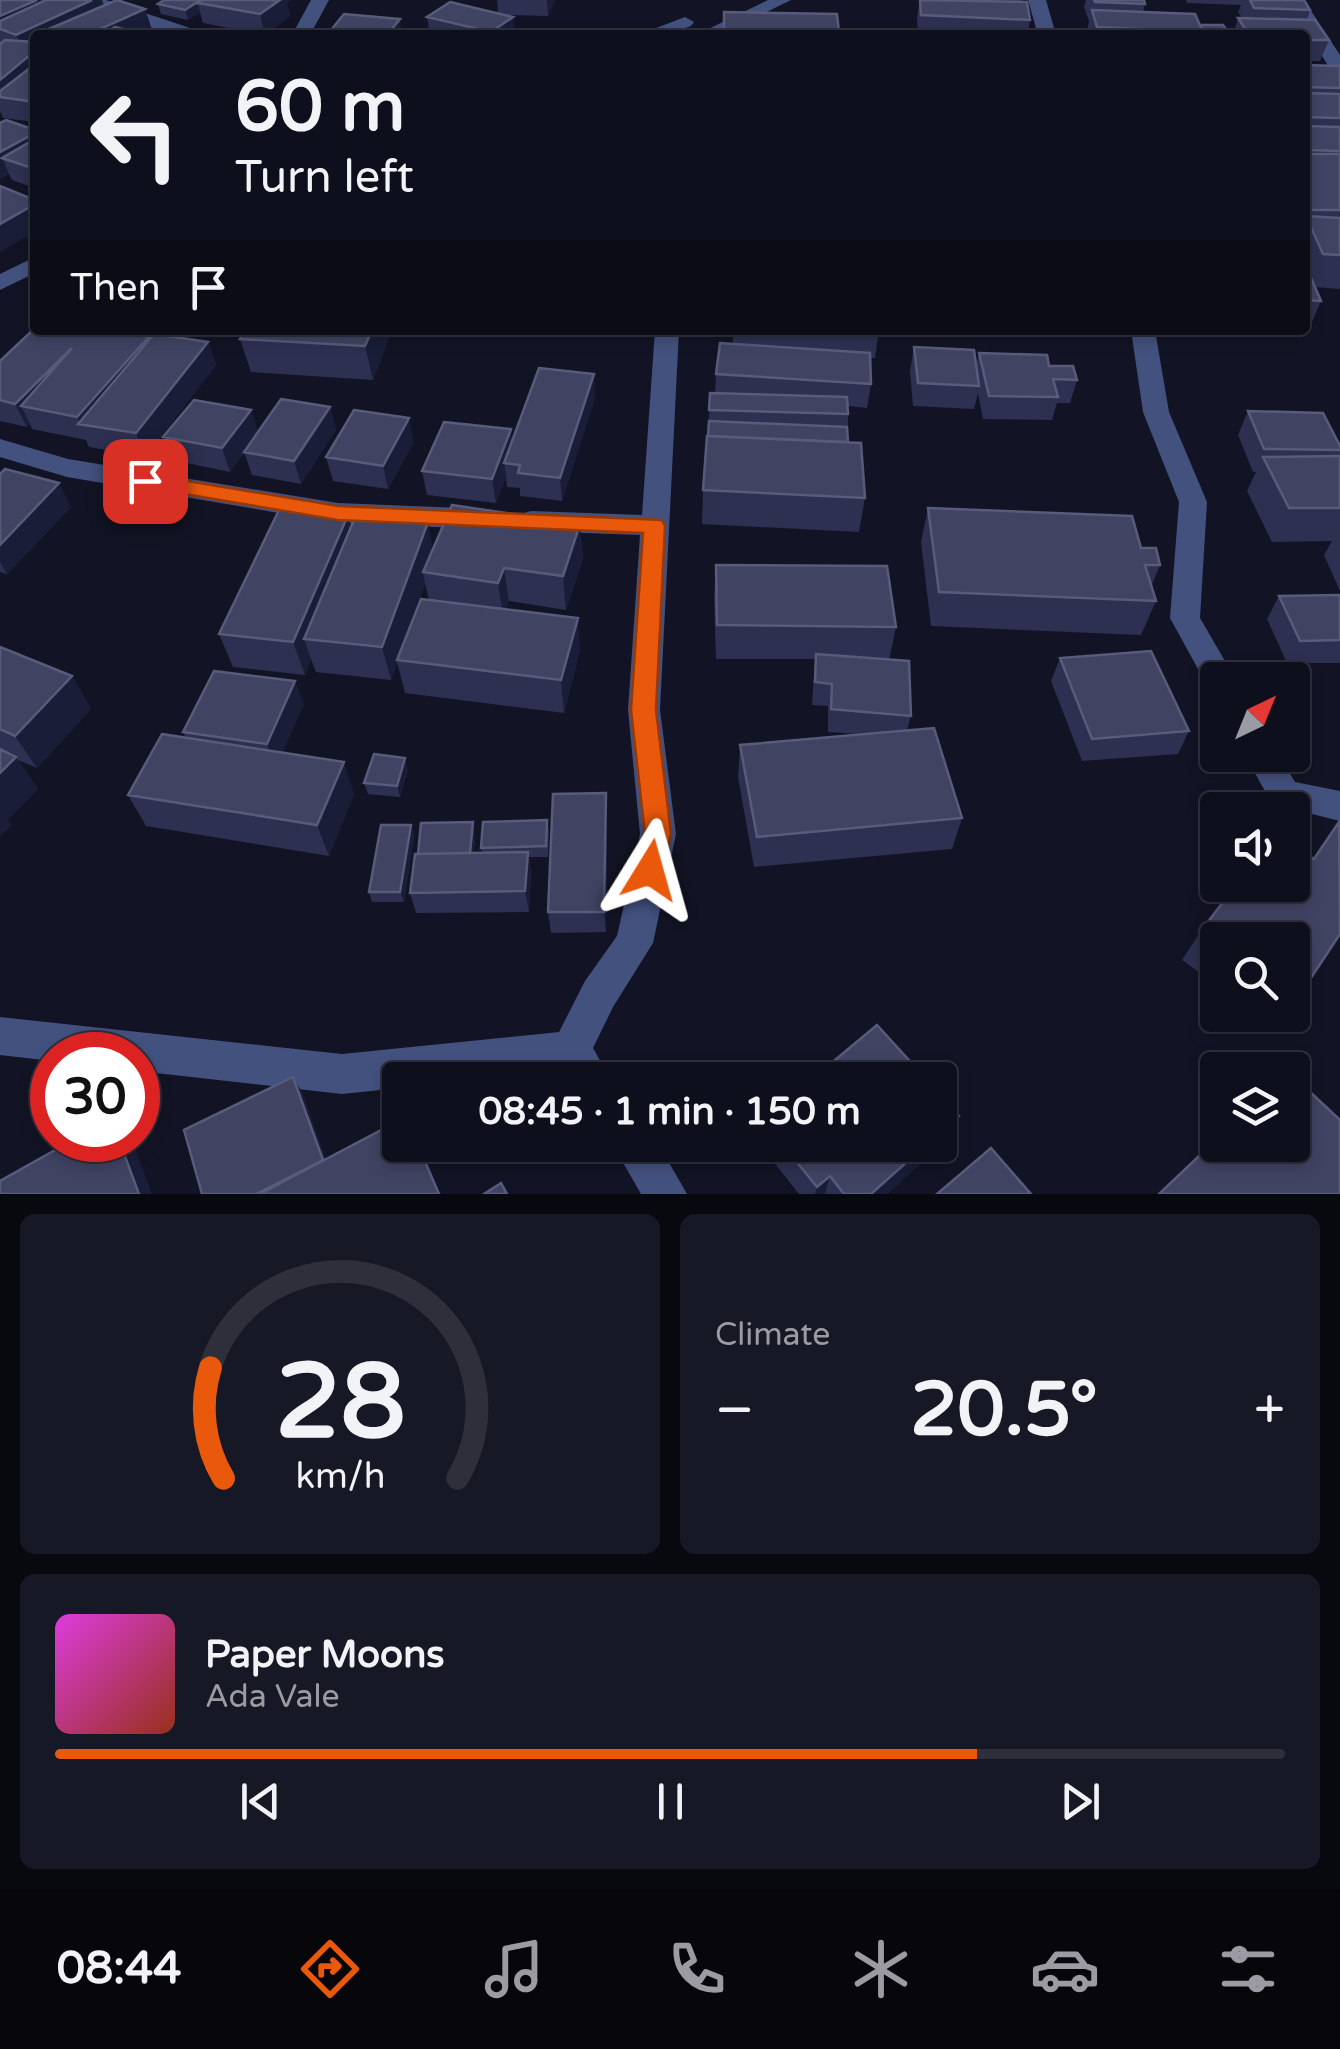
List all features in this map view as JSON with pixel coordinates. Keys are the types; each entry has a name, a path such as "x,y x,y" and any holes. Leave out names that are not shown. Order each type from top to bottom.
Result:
{"street":[{"path":"92,0 140,20 181,30"},
{"path":"304,30 320,0"},
{"path":"685,28 690,0"},
{"path":"716,30 782,0"},
{"path":"1037,0 1046,30"},
{"path":"1295,0 1340,69"},
{"path":"0,283 30,267"},
{"path":"582,1062 599,994 634,943 658,834 644,710 666,335"},
{"path":"1144,335 1156,412 1193,502 1184,618 1210,662"},
{"path":"0,448 67,468 338,513 654,526"},
{"path":"1272,772 1284,794 1340,806"},
{"path":"0,1036 342,1074 382,1072"},
{"path":"645,1162 666,1194"}],"building":[{"path":"0,0 37,0 0,16"},
{"path":"46,0 92,0 16,35 0,29 0,21"},
{"path":"117,0 145,9 98,30 46,30"},
{"path":"164,0 199,1 185,10 158,4"},
{"path":"280,0 260,14 198,3"},
{"path":"920,0 1027,2 1030,20 921,15"},
{"path":"1144,0 1145,4 1095,2"},
{"path":"1250,0 1304,0 1310,10 1254,8"},
{"path":"450,2 513,17 494,30 482,30 427,17"},
{"path":"1092,10 1195,14 1202,30 1161,30 1097,27"},
{"path":"724,12 837,14 839,30 724,30"},
{"path":"344,14 400,19 391,30 331,30"},
{"path":"1238,18 1315,20 1329,40 1310,40 1310,30 1246,30"},
{"path":"1200,25 1223,25 1226,30 1202,30"},
{"path":"5,40 30,42 30,55 0,80 0,44"},
{"path":"1310,65 1340,66 1340,88 1310,87"},
{"path":"30,68 30,101 0,97 0,91"},
{"path":"1310,93 1340,94 1340,118 1310,117"},
{"path":"6,120 30,128 30,136 0,152 0,123"},
{"path":"1310,126 1340,127 1340,151 1310,150"},
{"path":"30,142 30,167 2,158"},
{"path":"1310,154 1340,154 1340,210 1310,210"},
{"path":"0,186 30,198 30,207 0,224"},
{"path":"1310,216 1340,218 1340,255 1323,254"},
{"path":"1310,276 1321,301 1310,300"},
{"path":"30,333 150,335 77,417 21,406 72,348 15,404 0,400 0,361"},
{"path":"153,335 208,342 136,433 78,424"},
{"path":"242,335 370,335 365,346 240,339"},
{"path":"720,343 870,353 871,384 716,374"},
{"path":"914,347 974,350 979,386 918,383"},
{"path":"979,353 1047,355 1049,366 1073,366 1077,380 1053,379 1058,397 989,396"},
{"path":"539,368 594,374 560,478 518,473 520,465 504,463"},
{"path":"710,393 847,397 848,414 709,410"},
{"path":"281,399 330,407 294,461 244,452"},
{"path":"194,400 251,410 222,448 163,437"},
{"path":"354,410 409,418 383,466 326,457"},
{"path":"1248,411 1323,413 1340,450 1264,449"},
{"path":"709,421 847,427 848,442 708,436"},
{"path":"444,422 511,429 492,479 422,471"},
{"path":"707,436 861,443 865,498 703,490"},
{"path":"1340,456 1340,508 1289,508 1263,457"},
{"path":"5,469 59,483 0,545 0,474"},
{"path":"452,505 580,524 563,576 504,568 498,583 423,572"},
{"path":"280,508 348,515 293,642 219,634"},
{"path":"928,508 1132,516 1141,548 1156,548 1160,565 1145,565 1156,601 939,592"},
{"path":"356,515 428,522 382,647 304,639"},
{"path":"716,565 887,566 896,627 717,625"},
{"path":"1340,595 1340,640 1300,641 1279,596"},
{"path":"421,599 578,618 561,680 397,660"},
{"path":"0,647 72,676 15,736 0,729"},
{"path":"1151,651 1189,731 1092,739 1060,658"},
{"path":"816,654 909,661 911,716 831,709 832,684 815,682"},
{"path":"214,671 295,681 267,744 183,732"},
{"path":"934,728 962,818 757,837 740,745"},
{"path":"162,734 344,762 317,825 128,795"},
{"path":"0,749 16,757 0,773"},
{"path":"374,754 405,758 397,786 364,783"},
{"path":"606,793 604,912 548,912 553,794"},
{"path":"547,820 546,846 481,848 483,822"},
{"path":"473,822 470,853 418,854 421,823"},
{"path":"1339,822 1340,934 1310,979 1310,922 1208,922 1223,902 1310,902 1310,856 1314,859"},
{"path":"381,825 411,825 400,892 369,892"},
{"path":"528,852 525,891 410,893 415,854"},
{"path":"877,1025 911,1062 833,1062"},
{"path":"293,1077 323,1160 256,1194 202,1194 184,1130"},
{"path":"1310,1092 1340,1120 1340,1194 1159,1194 1200,1155 1200,1162 1310,1162"},
{"path":"382,1130 382,1162 425,1162 439,1194 260,1194"},
{"path":"991,1148 1031,1194 937,1194"},
{"path":"34,1162 127,1162 139,1194 0,1194 0,1181"},
{"path":"797,1162 907,1162 871,1194 844,1194 830,1176 817,1187"},
{"path":"501,1183 507,1194 484,1194"}],"route":[{"path":"145,481 338,513 654,526 644,710 658,834 650,870"}]}
